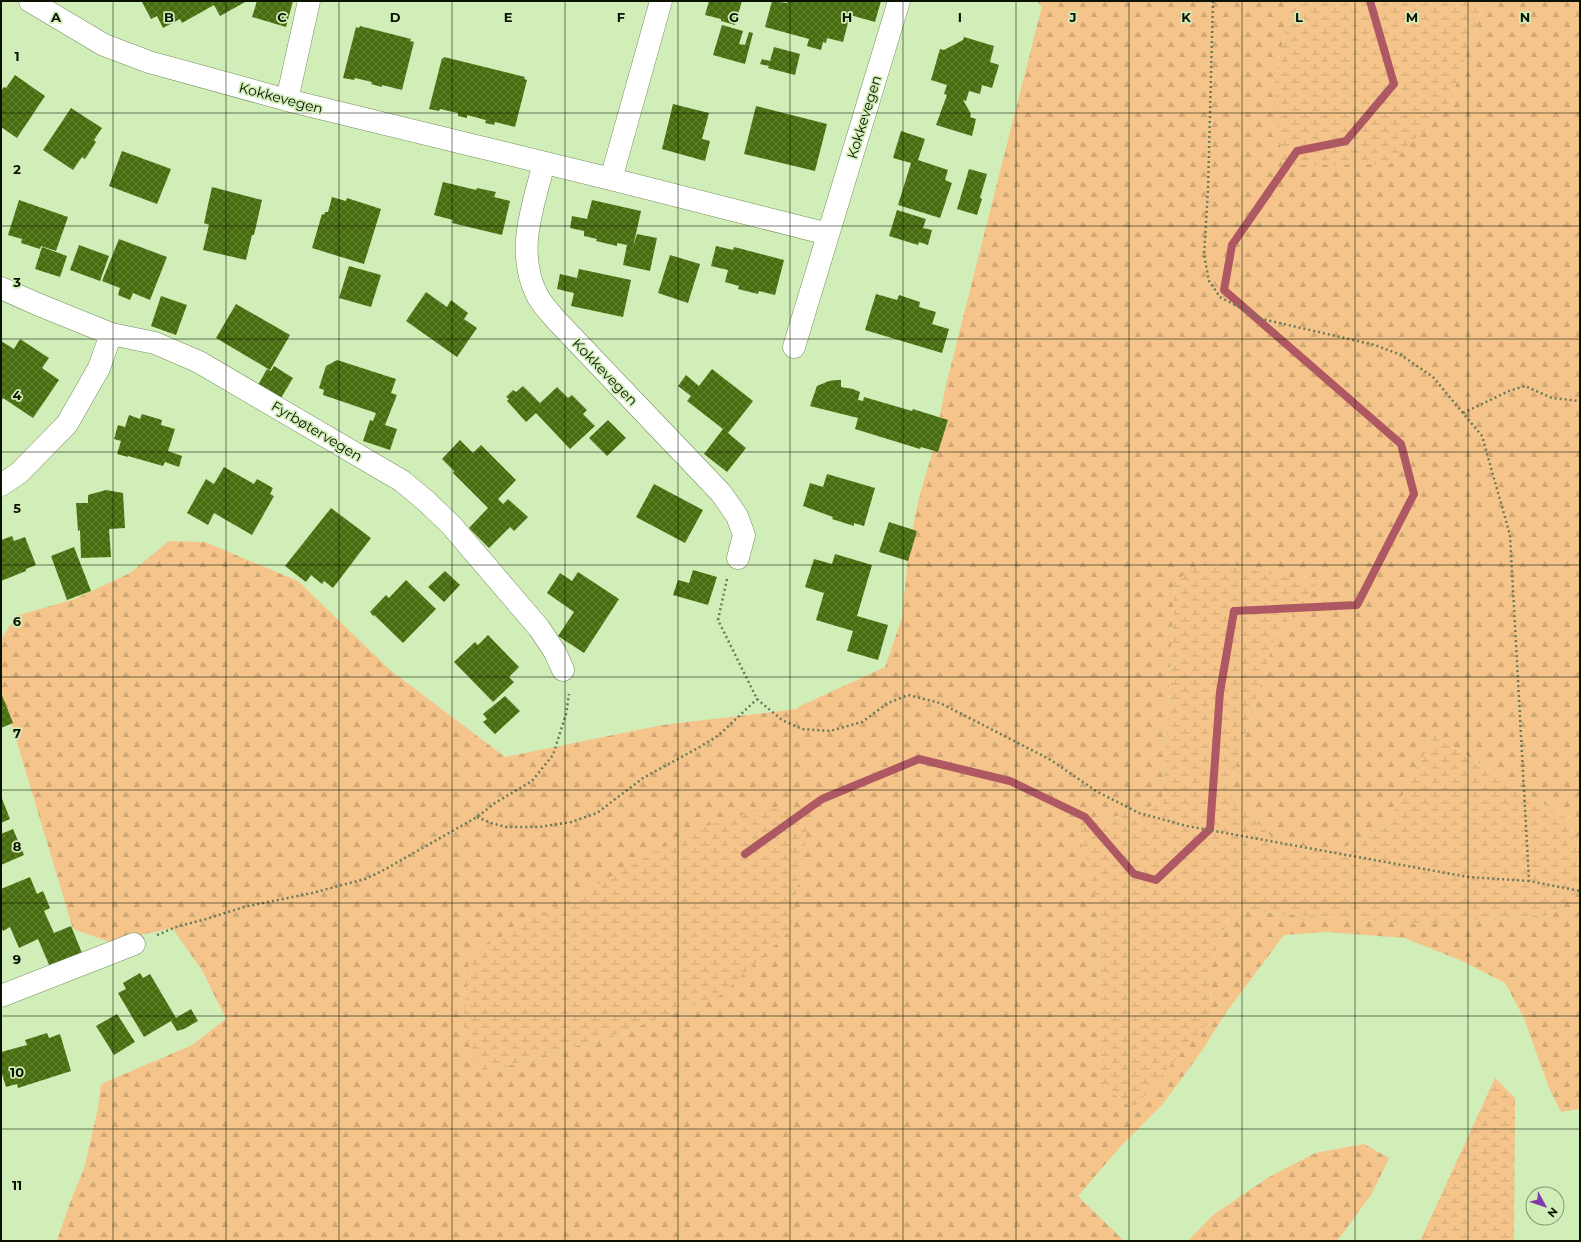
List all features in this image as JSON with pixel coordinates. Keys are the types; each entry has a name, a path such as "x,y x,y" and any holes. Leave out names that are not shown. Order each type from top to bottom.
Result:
{"street":[{"name":"Kokkevegen","path":"30,1 104,45 149,62 287,100 611,179 828,234"},
{"path":"287,100 309,1"},
{"path":"611,179 660,1"},
{"name":"Kokkevegen","path":"794,347 899,1"},
{"name":"Kokkevegen","path":"544,163 531,213 526,246 528,273 538,296 558,322 721,494 737,516 744,535 738,558"},
{"name":"Fyrbøtervegen","path":"1,288 111,334 155,343 199,362 402,481 451,525 539,628 556,652 563,670"},
{"path":"1,485 18,474 67,424 99,368 111,334"},
{"path":"1,996 134,944"}],"path":[{"path":"1213,1 1208,189 1204,255 1208,281 1220,297 1262,319 1375,345 1401,356 1433,378 1482,436 1510,535 1529,881"},
{"path":"1464,413 1509,391 1525,386 1552,398 1580,401"},
{"path":"738,558 726,580 718,620 757,699 782,720 802,729 830,732 862,722 888,703 908,695 940,703 1051,760 1096,791 1140,813 1187,826 1468,876 1529,881 1580,891"},
{"path":"134,944 176,927 244,907 365,880 477,817 495,803 532,781 553,755 566,714 569,693 567,680 563,670"},
{"path":"477,817 491,823 506,826 539,828 571,822 597,813 643,778 698,748 719,734 757,699"}],"green space":[{"path":"1036,1 1292,1 1275,78 1449,105 1484,1 1580,1 1580,850 1566,818 1434,735 1386,827 1336,851 1276,842 1228,791 1274,641 1315,585 1175,581 1163,803 1078,827 1098,909 1100,1084 1213,1016 1208,975 1231,910 1420,924 1551,915 1580,890 1580,1109 1561,1112 1549,1088 1524,1018 1505,983 1460,960 1404,938 1327,932 1284,935 1225,1014 1201,1052 1162,1105 1121,1146 1078,1196 1124,1241 57,1241 71,1200 84,1169 98,1108 101,1084 192,1045 226,1019 202,970 172,928 110,942 73,929 1,689 1,640 16,616 75,599 130,573 169,541 205,542 298,581 390,670 505,757 662,725 797,709 800,706 885,667 902,618 909,546 919,498 935,443 945,389 1042,6","holes":["721,995 621,1033 483,1073"]},
{"path":"1292,1 1484,1 1449,105 1390,164 1282,165 1275,78"},
{"path":"1207,559 1316,584 1274,641 1228,791 1276,842 1336,851 1386,827 1434,735 1566,818 1580,850 1580,890 1551,915 1420,924 1231,910 1208,975 1213,1016 1133,1109 1100,1084 1098,909 1078,827 1163,803 1175,581"},
{"path":"770,806 808,825 791,930 721,995 621,1033 483,1073 463,1032 469,955 697,829"},
{"path":"1495,1078 1515,1098 1514,1241 1420,1241"},
{"path":"1364,1144 1389,1158 1371,1195 1337,1241 1188,1241 1213,1215 1269,1177 1315,1153"}],"building":[{"path":"247,1 220,16 214,5 182,23 180,19 163,28 157,16 151,19 142,2"},
{"path":"257,1 293,1 286,27 252,17"},
{"path":"709,1 742,1 735,25 721,21 721,19 705,15"},
{"path":"772,1 787,3 788,1 881,1 875,22 850,15 843,42 827,38 826,43 823,42 821,50 807,46 809,39 765,27"},
{"path":"722,25 743,31 739,44 745,45 749,32 753,33 745,64 713,55"},
{"path":"360,26 411,39 410,41 414,42 402,90 382,85 382,87 371,84 372,82 355,78 354,80 343,78 356,27 359,28"},
{"path":"964,37 994,46 990,62 999,65 992,88 982,85 980,94 969,91 966,101 963,100 971,114 970,117 976,119 972,136 936,125 947,95 944,94 947,85 931,80 940,49 944,50 963,40"},
{"path":"774,47 800,54 795,75 768,68 769,66 760,64 762,59 770,61"},
{"path":"444,57 525,77 524,79 527,80 515,127 495,122 494,125 485,123 486,120 467,115 467,118 458,116 458,113 440,109 439,111 429,109 442,58 443,59"},
{"path":"15,75 45,96 17,138 1,127 1,91 4,87 6,88"},
{"path":"673,104 709,113 702,139 710,141 705,161 662,149"},
{"path":"756,106 827,124 815,171 744,154"},
{"path":"71,108 102,128 94,140 96,142 85,159 82,157 73,170 43,150"},
{"path":"901,131 925,139 918,160 948,170 945,180 952,183 940,218 898,205 911,163 893,158"},
{"path":"122,151 171,169 157,204 109,186"},
{"path":"969,169 987,174 977,215 957,209"},
{"path":"443,182 476,190 477,188 496,192 494,197 510,201 502,235 452,223 453,220 434,215"},
{"path":"212,187 262,200 254,235 252,235 246,260 203,250 209,225 204,223"},
{"path":"332,197 346,201 347,198 381,209 364,264 312,248 322,214 324,215 325,212 328,212"},
{"path":"19,200 68,217 56,251 41,246 40,249 21,243 22,239 8,235"},
{"path":"592,200 641,211 633,247 637,234 657,238 650,271 623,265 627,245 617,243 617,246 596,241 597,239 584,236 584,231 570,228 572,216 587,219"},
{"path":"897,210 926,219 923,228 932,230 928,245 919,242 918,245 889,236"},
{"path":"119,239 167,257 150,300 133,293 130,300 118,295 120,288 102,281"},
{"path":"79,245 109,256 100,281 70,270"},
{"path":"716,246 733,250 734,247 784,260 775,295 759,291 758,294 738,289 739,286 725,282 728,270 711,266"},
{"path":"42,247 67,256 60,277 35,269"},
{"path":"670,255 700,264 688,303 658,293"},
{"path":"349,266 381,275 371,307 339,298"},
{"path":"579,269 631,280 623,317 571,306 574,293 557,289 560,274 577,278"},
{"path":"426,292 447,307 451,300 468,313 464,319 477,328 457,357 406,321"},
{"path":"876,294 897,300 899,295 920,302 919,307 936,312 932,324 949,329 942,353 865,330"},
{"path":"161,296 187,305 176,335 151,326"},
{"path":"236,304 290,335 270,370 216,338"},
{"path":"20,339 49,358 42,368 59,380 33,418 3,398 1,402 1,341 14,349"},
{"path":"337,360 396,379 391,393 397,395 385,425 397,429 390,450 363,441 370,420 373,421 376,413 323,395 324,390 319,388 326,366"},
{"path":"274,366 293,378 281,398 258,385 267,369 271,371"},
{"path":"712,369 753,401 728,433 746,448 727,472 704,454 723,429 687,401 691,396 678,386 686,375 699,386"},
{"path":"836,380 841,380 841,387 860,392 858,400 863,401 864,397 912,411 913,409 948,420 938,452 921,447 920,449 855,429 858,418 810,406 817,386"},
{"path":"523,386 540,403 557,387 568,398 572,395 587,410 583,414 595,426 570,449 536,413 526,422 507,401 509,399 506,397 513,390 516,392"},
{"path":"142,414 162,420 161,425 175,429 168,451 182,456 179,467 165,462 163,466 117,454 121,441 114,439 118,425 125,427 129,415 140,419"},
{"path":"608,420 626,438 607,456 589,438"},
{"path":"460,440 473,453 481,445 516,480 498,499 503,504 508,499 528,517 514,531 510,527 489,548 469,528 488,508 453,473 454,471 442,459"},
{"path":"224,467 254,484 257,479 273,488 270,494 274,496 252,535 214,513 208,525 187,513 206,479 214,484"},
{"path":"827,474 875,488 864,526 854,523 854,526 832,519 833,517 803,506 810,483 823,487"},
{"path":"654,484 703,510 685,543 636,517"},
{"path":"106,490 123,493 125,528 109,529 111,557 81,558 80,530 78,531 76,503 88,503 88,495"},
{"path":"331,508 371,538 333,588 324,581 322,584 311,575 306,582 285,566"},
{"path":"889,522 917,531 908,561 879,552"},
{"path":"12,536 14,541 25,537 36,565 26,569 26,571 1,581 1,540"},
{"path":"74,547 91,591 67,600 51,556"},
{"path":"835,554 872,565 857,616 888,625 878,660 847,651 853,631 816,620 824,593 805,587 814,559 832,564"},
{"path":"693,570 717,577 708,605 673,595 678,580 689,583"},
{"path":"445,571 460,585 444,602 428,587"},
{"path":"578,572 619,599 584,653 558,636 574,612 547,593 560,573 572,581"},
{"path":"406,580 436,609 403,643 370,612 386,595 389,598"},
{"path":"488,635 519,667 509,677 514,682 493,702 454,662 475,642 478,645"},
{"path":"2,695 13,723 1,728 1,696"},
{"path":"505,696 520,711 495,734 483,722 487,719 483,714"},
{"path":"1,796 10,819 1,823"},
{"path":"13,829 24,855 1,865 1,834"},
{"path":"30,877 37,894 43,891 50,908 44,911 54,933 71,926 82,953 50,967 38,939 19,948 10,927 3,931 1,927 1,889"},
{"path":"140,973 143,978 150,974 176,1018 191,1009 198,1021 184,1029 177,1031 171,1021 144,1037 118,993 126,989 123,983"},
{"path":"117,1014 135,1042 114,1055 96,1026"},
{"path":"47,1033 49,1038 60,1034 71,1071 18,1088 17,1084 6,1087 1,1071 1,1052 27,1045 25,1040"}],"waterway":[{"path":"745,854 822,799 919,759 1010,781 1085,817 1134,874 1156,880 1210,829 1220,692 1234,611 1357,605 1414,494 1401,444 1224,290 1232,245 1297,151 1346,141 1394,84 1370,1"}]}
